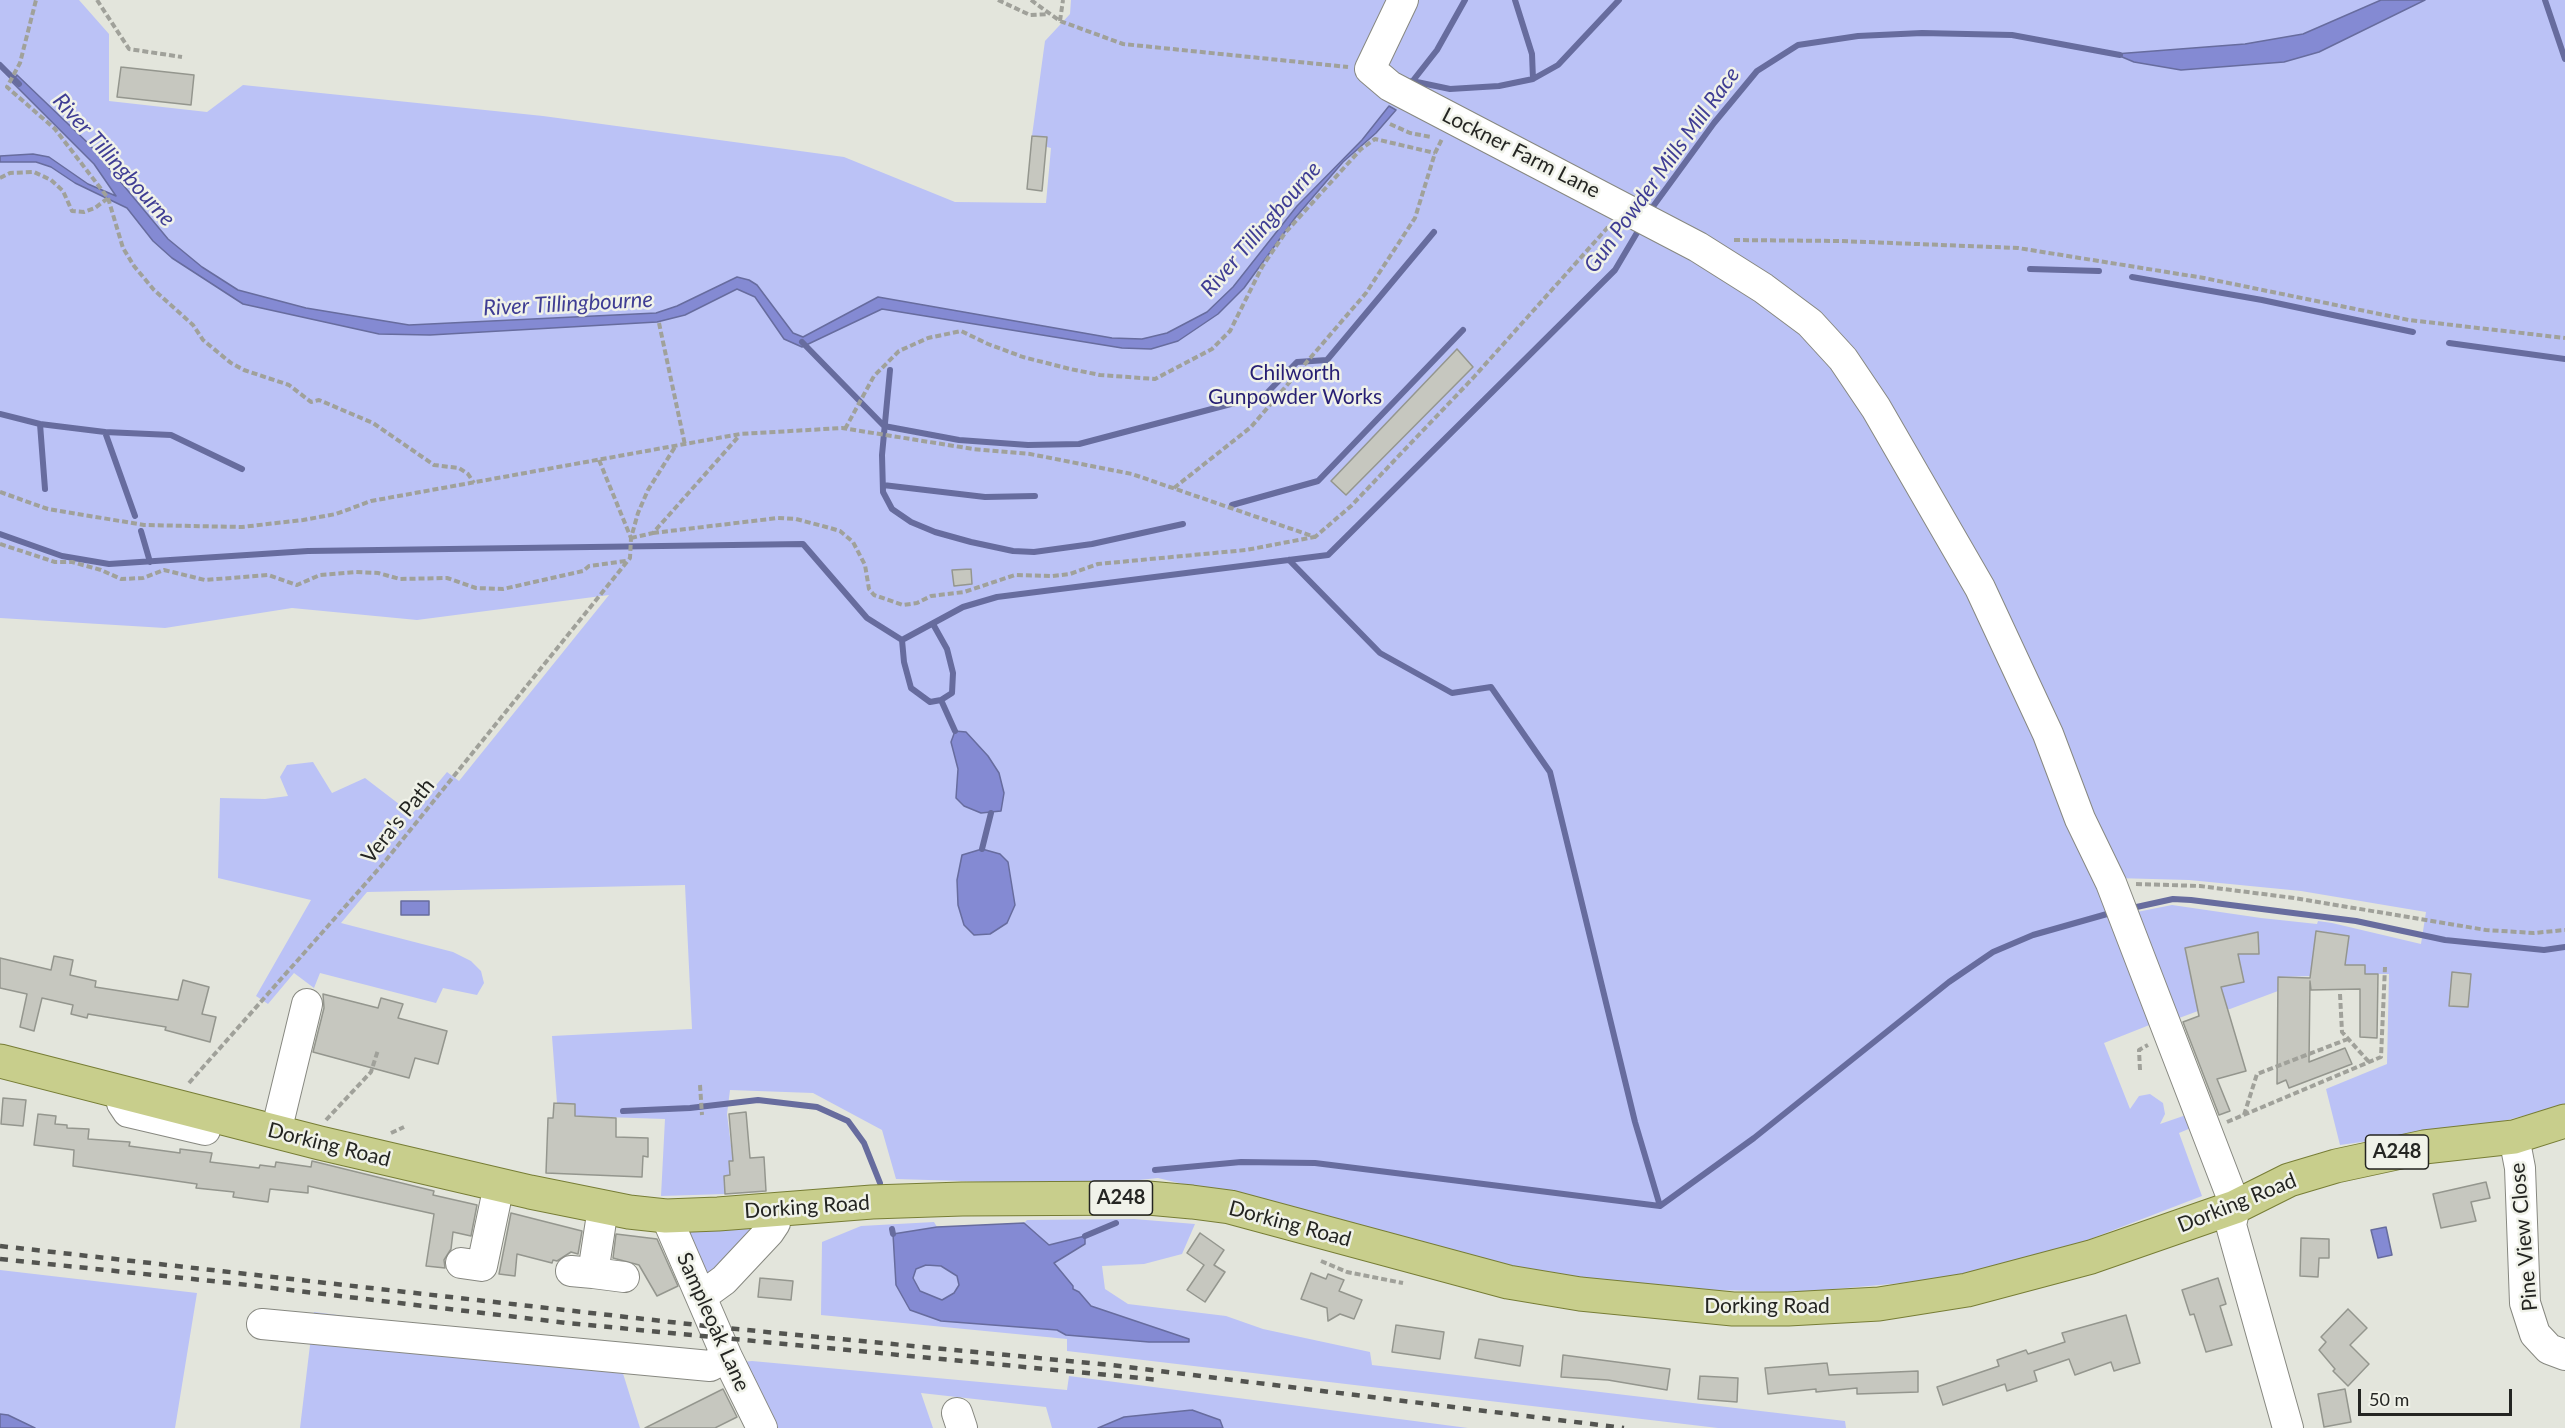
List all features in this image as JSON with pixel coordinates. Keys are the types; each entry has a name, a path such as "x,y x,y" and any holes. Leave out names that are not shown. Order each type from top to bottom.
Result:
{"main road":[{"name":"Dorking Road","path":"0,1060 120,1091 239,1130 276,1132 323,1151 603,1208 666,1215 962,1199 1148,1198 1230,1207 1508,1282 1580,1294 1733,1309 1788,1309 1879,1304 1967,1290 2091,1257 2234,1213 2289,1180 2379,1155 2514,1137 2565,1121"}],"street":[{"path":"1392,85 1403,0"},
{"name":"Lockner Farm Lane","path":"1392,85 1452,129 1626,208 1698,247 1763,288 1810,323 1843,358 1876,408 1980,588 2048,734 2080,819 2111,883 2207,1131 2234,1213"},
{"path":"276,1132 307,1004"},
{"path":"239,1130 323,1151"},
{"name":"Pine View Close","path":"2514,1137 2520,1168 2525,1303 2535,1334 2549,1349 2565,1354"},
{"path":"479,1265 499,1185"},
{"path":"603,1208 582,1272 624,1277"},
{"path":"702,1296 724,1280 769,1232 775,1223 773,1209"},
{"name":"Dorking Road","path":"2234,1213 2231,1225 2288,1428"},
{"name":"Sampleoak Lane","path":"666,1215 728,1357 762,1428"},
{"path":"262,1324 710,1366 728,1357"}],"path":[{"path":"36,0 20,63 7,87 55,129 108,198 123,248 134,266 154,290 193,325 203,340 231,363 244,370 289,385 312,402 319,400 373,423 434,465 459,468 468,474 474,483"},
{"path":"97,0 129,49 182,57"},
{"path":"998,0 1030,15 1048,14"},
{"path":"1031,0 1060,21 1123,44 1392,85"},
{"path":"1060,21 1063,0"},
{"path":"1390,124 1410,133 1452,129"},
{"path":"1174,488 1251,427 1366,293 1415,218 1435,153 1452,129"},
{"path":"845,429 874,376 899,351 928,338 961,331 1014,354 1070,369 1100,375 1155,379 1212,349 1230,331 1262,267 1284,233 1361,149 1375,139 1435,153"},
{"path":"0,178 10,173 34,172 51,180 63,191 72,211 84,212 108,198"},
{"path":"631,538 653,533 778,518 796,519 840,531 853,542 865,565 869,589 874,595 903,605 917,603 931,596 964,592 1015,575 1061,575 1098,564 1246,550 1315,537 1351,506 1473,378 1626,208"},
{"path":"1698,247 1722,240 1841,241 2018,249 2204,278 2409,320 2565,338"},
{"path":"659,323 685,444"},
{"path":"0,492 48,509 144,525 242,527 336,514 371,501 740,434 845,429 1077,462 1132,474 1315,537"},
{"path":"653,533 740,434"},
{"path":"0,544 55,562 72,562 101,570 121,579 143,578 164,570 206,580 268,575 297,585 320,575 355,572 378,573 400,579 447,578 476,588 502,589 583,572 588,566 629,560 631,538 638,513 648,490 675,446"},
{"path":"599,460 631,538"},
{"name":"Vera's Path","path":"182,1091 382,865 629,560"},
{"path":"2111,883 2200,886 2294,898 2486,930 2534,933 2565,930"},
{"path":"2207,1131 2381,1057 2385,967"},
{"path":"2340,994 2342,1032 2369,1062"},
{"path":"2244,1115 2257,1074 2348,1039"},
{"path":"323,1151 329,1114 371,1072 378,1050"},
{"path":"700,1085 702,1115"}],"green space":[{"name":"Chilworth Gunpowder Works","path":"0,0 79,0 109,34 109,101 207,112 243,85 543,116 844,157 955,202 1046,203 1051,148 1031,143 1045,41 1070,14 1071,0 2565,0 2565,1105 2496,1123 2340,1145 2326,1089 2387,1064 2389,974 2365,974 2365,965 2343,965 2343,975 2279,977 2278,991 2230,1009 2198,1011 2171,1021 2132,913 2172,905 2261,918 2317,924 2318,921 2332,923 2421,944 2426,912 2301,891 2189,880 2115,878 2010,632 1915,453 1836,335 1753,274 1745,284 1805,330 1871,410 1973,591 2117,917 2157,1022 2104,1043 2130,1109 2139,1096 2150,1094 2163,1103 2165,1114 2160,1124 2192,1113 2198,1125 2179,1133 2202,1196 2072,1246 2005,1265 1937,1280 1800,1292 1673,1289 1570,1281 1442,1247 1158,1178 1092,1185 896,1179 882,1130 813,1093 730,1090 727,1114 733,1161 729,1162 730,1175 724,1176 725,1194 661,1196 665,1119 575,1116 575,1104 557,1103 552,1036 692,1029 685,885 367,892 341,923 453,952 471,961 481,971 484,983 477,995 443,988 436,1003 320,973 314,988 294,973 268,1004 256,996 311,900 218,878 220,798 265,799 288,796 280,777 287,765 313,762 332,793 365,778 412,814 447,772 459,781 609,595 417,620 292,608 165,628 0,618"},
{"path":"773,1209 710,1292 666,1216"},
{"path":"1134,1219 1195,1224 1182,1254 1144,1264 1102,1266 1105,1289 1128,1304 1226,1316 1263,1329 1370,1352 1372,1365 1845,1421 1846,1428 1718,1428 1067,1351 1067,1339 821,1315 822,1242 861,1226 934,1222 937,1227 1070,1301 1073,1286 1053,1263 1085,1245 1085,1236 1049,1245 1024,1223 1027,1220"},
{"path":"0,1270 197,1293 175,1428 35,1428 0,1414"},
{"path":"314,1312 492,1335 621,1367 640,1428 300,1428"},
{"path":"752,1361 1067,1390 1069,1376 1468,1428 1052,1428 1046,1407 921,1393 933,1428 762,1428 731,1363"}],"shaded area":[{"path":"2381,0 2425,0 2319,52 2284,62 2181,70 2134,62 2115,54 2245,44 2303,34"},
{"path":"17,75 90,145 168,239 202,267 238,290 306,308 409,325 656,313 677,306 737,277 757,285 793,333 803,337 878,297 1112,338 1142,339 1167,333 1207,312 1233,287 1297,206 1362,140 1389,106 1396,110 1376,133 1343,162 1295,218 1244,288 1218,314 1178,341 1151,349 1122,348 882,309 802,347 784,339 755,297 737,289 685,315 657,322 430,335 379,334 243,304 172,258 153,241 127,208 75,183 51,167 36,162 0,162 0,156 33,154 49,157 88,184 116,196 94,164 12,82"},
{"path":"955,731 966,732 988,756 999,773 1004,793 1001,811 981,813 964,806 956,798 958,769 951,742"},
{"path":"982,849 1000,854 1008,862 1015,905 1007,923 990,934 974,935 964,925 958,905 957,880 962,855"},
{"path":"401,901 429,901 429,915 401,915"},
{"path":"1024,1223 1049,1245 1085,1236 1085,1244 1054,1263 1073,1289 1079,1292 1091,1306 1189,1339 1189,1342 1149,1342 1066,1335 1057,1330 941,1321 910,1310 896,1285 893,1234 937,1227","holes":["926,1265 941,1266 957,1276 959,1285 954,1293 942,1300 920,1291 913,1278 916,1269"]},
{"path":"2386,1227 2392,1255 2378,1258 2371,1230"},
{"path":"1192,1410 1220,1420 1223,1428 1098,1428 1124,1417"},
{"path":"0,1414 8,1415 35,1428 0,1428"}],"building":[{"path":"121,67 194,75 191,105 117,97"},
{"path":"1032,136 1047,137 1042,191 1027,189"},
{"path":"1457,349 1473,367 1346,495 1331,481"},
{"path":"971,569 972,584 954,586 952,570"},
{"path":"2316,931 2349,936 2345,965 2365,965 2365,974 2378,974 2377,1038 2360,1037 2360,989 2311,990 2310,981 2309,1062 2345,1048 2352,1064 2289,1088 2286,1080 2277,1084 2278,977 2310,978"},
{"path":"2258,932 2259,954 2238,954 2244,982 2221,987 2246,1071 2217,1079 2230,1111 2219,1115 2183,1022 2199,1016 2185,948"},
{"path":"54,956 73,960 70,975 96,981 95,987 178,1000 183,980 209,987 202,1014 216,1017 210,1042 165,1030 166,1027 88,1014 87,1018 71,1014 73,1005 42,998 34,1031 20,1027 27,994 0,988 0,958 51,970"},
{"path":"2452,972 2471,974 2468,1007 2449,1006"},
{"path":"323,994 378,1008 381,998 403,1004 398,1018 447,1031 438,1064 415,1058 409,1078 313,1052 324,1008"},
{"path":"3,1098 26,1100 23,1126 1,1124"},
{"path":"554,1103 575,1104 575,1116 616,1118 616,1137 648,1138 648,1157 643,1156 642,1177 546,1173 548,1118 553,1118"},
{"path":"746,1112 750,1158 764,1157 766,1191 725,1194 724,1176 730,1175 729,1161 733,1161 729,1114"},
{"path":"38,1114 56,1116 55,1124 67,1125 67,1128 89,1129 88,1139 130,1142 129,1146 180,1153 180,1149 212,1153 210,1162 259,1168 260,1165 275,1167 276,1162 311,1167 312,1161 434,1191 433,1195 477,1205 471,1236 453,1232 451,1249 444,1260 445,1268 426,1266 434,1214 308,1186 308,1193 270,1189 268,1202 233,1197 234,1192 196,1188 197,1184 73,1166 74,1150 34,1145"},
{"path":"2486,1182 2490,1198 2471,1202 2476,1221 2441,1228 2433,1194"},
{"path":"511,1213 582,1231 578,1254 571,1252 557,1261 553,1260 552,1263 517,1254 515,1276 499,1274"},
{"path":"1200,1233 1224,1250 1214,1265 1225,1272 1205,1302 1187,1290 1204,1265 1187,1253"},
{"path":"616,1234 657,1239 678,1286 657,1296 639,1265 613,1258"},
{"path":"2301,1238 2329,1239 2329,1258 2319,1258 2318,1277 2300,1276"},
{"path":"1311,1273 1326,1279 1328,1274 1344,1280 1339,1291 1362,1300 1354,1319 1340,1314 1328,1321 1327,1308 1301,1299"},
{"path":"760,1278 793,1281 791,1300 758,1297"},
{"path":"2218,1278 2226,1304 2220,1306 2232,1345 2206,1352 2194,1314 2190,1315 2182,1290"},
{"path":"2348,1309 2367,1328 2350,1345 2369,1364 2348,1386 2333,1371 2335,1369 2319,1350 2326,1342 2321,1337"},
{"path":"2126,1315 2140,1363 2114,1371 2111,1362 2075,1375 2069,1359 2034,1371 2037,1381 2007,1391 2005,1384 1943,1405 1937,1387 1999,1366 1997,1360 2026,1350 2028,1354 2065,1342 2062,1333"},
{"path":"1396,1325 1444,1332 1440,1359 1392,1352"},
{"path":"1479,1339 1523,1346 1520,1366 1475,1358"},
{"path":"1563,1355 1670,1369 1667,1390 1608,1380 1561,1377"},
{"path":"1827,1363 1829,1375 1918,1371 1918,1392 1857,1394 1857,1388 1768,1394 1765,1368"},
{"path":"1700,1376 1738,1378 1737,1402 1698,1399"},
{"path":"723,1389 737,1417 715,1428 645,1428"},
{"path":"2345,1389 2351,1422 2324,1427 2318,1394"}],"waterway":[{"name":"River Tillingbourne","path":"1408,87 1437,50 1465,0"},
{"path":"1515,0 1532,54 1533,79"},
{"path":"1412,81 1450,89 1499,86 1533,79 1558,65 1619,0"},
{"path":"2545,0 2565,59"},
{"name":"Gun Powder Mills Mill Race","path":"1649,212 1714,123 1757,71 1798,45 1858,36 1922,33 2012,35 2120,55"},
{"name":"River Tillingbourne","path":"0,65 19,84"},
{"name":"River Tillingbourne","path":"0,534 62,556 109,564 308,551 803,544 867,618 902,640 963,607 997,597 1328,555 1615,270 1641,226"},
{"path":"802,342 884,426 959,440 1028,445 1079,444 1265,395 1297,362 1327,360 1434,232"},
{"path":"2030,269 2099,271"},
{"path":"2132,277 2262,300 2413,332"},
{"path":"1232,505 1318,481 1463,330"},
{"path":"2449,343 2565,359"},
{"path":"890,370 882,455 883,492 892,509 911,522 935,532 971,542 1013,551 1034,552 1092,544 1183,524"},
{"name":"River Tillingbourne","path":"0,414 40,424 105,432 135,516"},
{"name":"River Tillingbourne","path":"40,424 45,489"},
{"path":"105,432 171,435 242,469"},
{"path":"883,485 985,497 1035,496"},
{"name":"River Tillingbourne","path":"141,531 150,562"},
{"path":"1289,560 1380,653 1452,693 1491,687 1550,772 1635,1122 1660,1206"},
{"path":"933,624 947,649 953,673 952,693 941,700"},
{"path":"902,640 904,662 911,688 930,702 941,700 955,731"},
{"path":"982,849 991,813"},
{"path":"2132,908 2173,899 2191,900 2356,921 2445,940 2544,950 2565,947"},
{"path":"1155,1170 1241,1162 1315,1163 1660,1206 1754,1138 1949,982 1993,952 2033,935 2107,914"},
{"path":"623,1111 690,1108 758,1100 817,1107 848,1121 864,1143 880,1183"},
{"path":"1085,1236 1116,1223"},
{"path":"892,1229 893,1234"}],"railway":[{"path":"0,1246 715,1327 1111,1365 1624,1428"},
{"path":"0,1259 231,1283 567,1323 1160,1380"}]}
